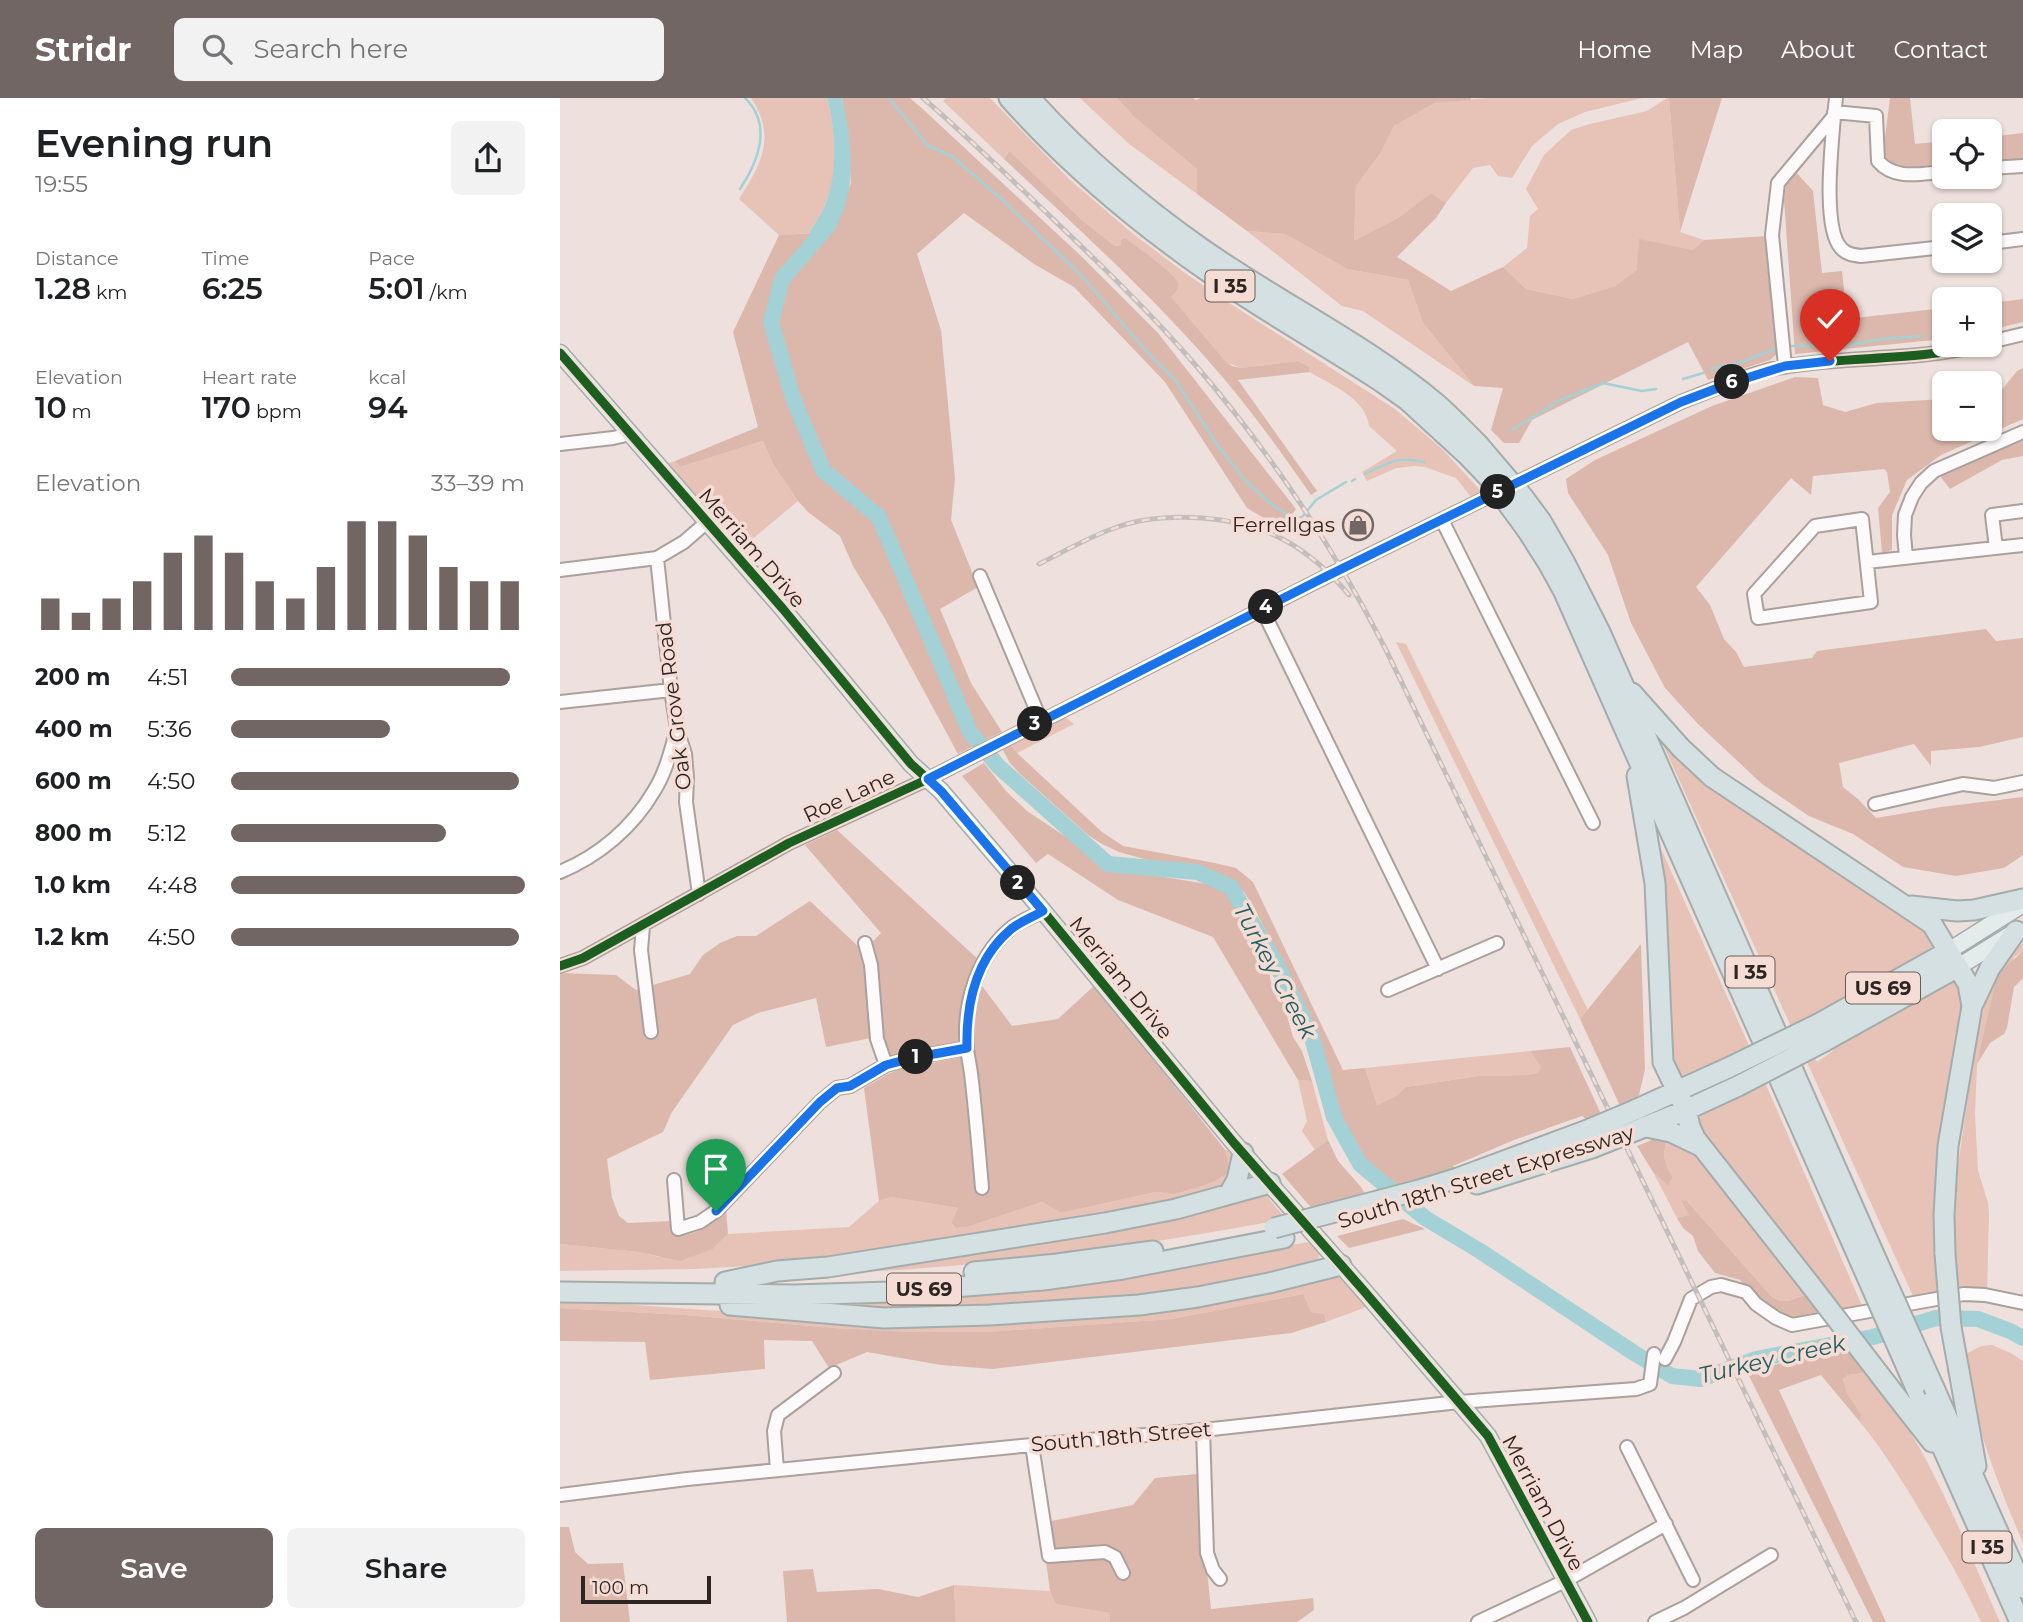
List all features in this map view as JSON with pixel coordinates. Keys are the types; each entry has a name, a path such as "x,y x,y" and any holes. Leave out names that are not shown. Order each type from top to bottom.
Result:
{"highway":[{"name":"I 35","path":"1009,98 1091,179 1144,225 1209,272 1399,394 1439,428 1473,449"},
{"name":"I 35","path":"1030,98 1083,151 1158,216 1200,248 1394,372 1436,403 1473,449 1496,486 1534,526 1583,597 1925,1388 1981,1494 2023,1588"},
{"name":"I 35","path":"1534,526 1781,1079 1869,1261"},
{"path":"1622,682 1688,755 1712,777 1932,924 1968,984 1972,1006"},
{"path":"1632,748 1654,883 1663,1062 1686,1110 1692,1134 1954,1471"},
{"path":"1906,906 1957,911 2023,902"},
{"path":"1981,1494 1951,1327 1945,1254 1945,1190 1948,1146 1972,1006 1990,968 2019,928"},
{"name":"South 18th Street Expressway","path":"560,1292 794,1295 1044,1280 1123,1269 1279,1233 1419,1190 1462,1183 1643,1117 1686,1110 1738,1086 1822,1033 1953,959"},
{"name":"South 18th Street Expressway","path":"1643,1117 1676,1091 1730,1067 1822,1033"},
{"path":"1663,1062 1643,1117 1700,1146"},
{"path":"1229,1194 1237,1180 1243,1153"},
{"path":"725,1282 777,1271 828,1267 1105,1223 1177,1209 1270,1183"},
{"name":"South 18th Street Expressway","path":"560,1280 835,1282 958,1274 1057,1264 1279,1233"},
{"path":"664,1293 736,1306 884,1318 940,1318 1139,1305 1269,1283 1341,1265"},
{"name":"I 35","path":"1925,1388 1954,1471 2020,1622"}],"main road":[{"name":"Merriam Drive","path":"560,353 783,609 911,764 941,791 1243,1153 1488,1436 1588,1622"},
{"path":"1953,959 2023,902"},
{"path":"1953,959 2019,928"}],"street":[{"path":"1835,108 1876,116 1878,161 1883,167 1901,175 1932,173"},
{"path":"1835,108 1829,179 1833,230 1840,248 1848,254 1861,256 1932,248"},
{"path":"1785,366 1772,235 1778,183 1835,108"},
{"path":"2002,167 2023,166"},
{"path":"2002,242 2023,239"},
{"path":"2002,339 2023,334"},
{"name":"Roe Lane","path":"560,966 583,958 643,926 789,843 928,779 1262,609 1681,402 1785,366 1896,358 1932,352"},
{"path":"560,444 622,436 627,431"},
{"path":"1906,557 1905,515 1921,483 1934,471 2023,432"},
{"path":"1996,548 1992,515 2023,511"},
{"path":"1862,519 1867,562 1871,602 1758,618 1754,594 1815,526 1862,519"},
{"path":"1442,520 1593,823"},
{"path":"560,570 657,558 684,542 707,522"},
{"path":"1867,562 2023,545"},
{"name":"Oak Grove Road","path":"657,558 671,690 677,729 685,754 686,802 699,894"},
{"path":"980,576 1041,721"},
{"path":"1262,609 1438,969"},
{"path":"560,702 671,690"},
{"path":"560,872 604,847 630,824 655,791 667,764 677,729"},
{"path":"1875,804 1963,784 1994,788 2023,782"},
{"path":"982,1188 967,1048 966,1024 971,995 979,970 993,948 1011,928 1043,911"},
{"path":"643,926 641,950 650,1032"},
{"path":"865,943 871,965 877,1039 886,1065"},
{"path":"1388,990 1497,943"},
{"path":"674,1180 678,1229 700,1223 716,1211 820,1102 837,1088 850,1086 886,1065 967,1048"},
{"name":"South 18th Street","path":"560,1495 777,1470 1203,1430 1459,1402 1636,1389 1650,1384 1660,1356 1674,1342 1691,1299 1711,1287 1721,1285 1746,1292 1756,1304 1776,1318 1793,1325 1970,1294 1985,1294 2023,1303"},
{"path":"777,1470 774,1431 778,1415 834,1373"},
{"path":"1203,1430 1207,1553 1213,1570 1220,1579"},
{"path":"1032,1445 1049,1556 1105,1552 1115,1557 1123,1573"},
{"path":"1627,1447 1693,1580"},
{"path":"1478,1622 1565,1581 1666,1524"},
{"path":"1655,1622 1684,1608 1771,1555"}],"shaded area":[{"path":"751,98 827,98 834,136 833,176 825,204 809,233 779,235 739,199 754,174 763,150 763,125"},
{"path":"842,98 910,98 926,112 1080,255 1158,333 1296,509 1288,520 1272,523 1247,508 1165,382 1074,287 1034,264 964,213 917,254 941,330 955,478 951,520 978,587 940,609 971,683 1002,732 958,754 884,617 853,566 840,536 809,513 798,501 773,464 763,441 680,467 675,461 758,427 733,332 779,235 833,232 851,183 848,132"},
{"path":"946,98 990,98 1069,179 1132,233 1226,301 1395,409 1442,449 1481,491 1471,497 1456,478 1414,466 1396,468 1367,481 1362,472 1397,451 1369,426 1355,400 1310,372 1309,367 1298,361 1241,368 1225,362 1121,245 1115,246 1083,221 1008,151 1004,159 943,101"},
{"path":"1080,98 1117,98 1134,117 1197,169 1197,194 1128,143"},
{"path":"1117,98 1471,98 1435,103 1394,126 1380,154 1356,186 1354,241 1398,218 1431,193 1446,203 1436,218 1397,257 1451,291 1503,267 1526,289 1573,299 1615,286 1637,270 1639,239 1693,250 1704,240 1768,236 1778,353 1770,360 1708,380 1688,342 1532,420 1519,443 1504,443 1491,430 1503,388 1474,386 1423,323 1408,280 1347,269 1285,234 1247,231 1197,194 1197,169 1134,117"},
{"path":"1487,98 1642,98 1585,112 1558,124 1532,146 1512,178 1498,176 1490,165 1473,168 1446,203 1431,193 1398,218 1354,242 1356,186 1380,154 1394,126 1435,103"},
{"path":"1667,98 1680,232 1704,240 1693,250 1639,240 1638,270 1615,286 1573,299 1526,289 1503,267 1527,248 1530,216 1538,209 1526,189 1544,155 1571,130 1647,111"},
{"path":"1669,98 1722,98 1680,232"},
{"path":"1890,98 1910,98 1915,144 1932,142 1932,168 1896,166 1887,162 1883,153"},
{"path":"2023,133 2023,159 2002,162 2002,136"},
{"path":"1009,151 1083,221 1115,246 1121,245 1121,240 1125,238 1170,273 1178,283 1171,297 1225,361 1241,368 1298,361 1309,367 1310,372 1238,380 1317,491 1311,495 1236,394 1173,322 1118,266 1004,159"},
{"path":"1796,172 1813,191 1822,273 1842,271 1847,319 1932,309 1932,340 1795,354 1784,200 1786,186"},
{"path":"1247,231 1285,234 1347,269 1408,280 1423,323 1474,386 1363,311 1342,306"},
{"path":"2023,299 2023,322 2002,327 2002,302"},
{"path":"2023,368 2023,419 2002,428 2002,390 2017,371"},
{"path":"1795,377 1818,378 1823,405 1845,412 1877,403 1932,400 1932,441 1973,441 1941,455 1907,480 1892,515 1892,550 1882,553 1878,508 1890,492 1887,472 1884,469 1813,476 1811,495 1791,478 1696,587 1710,605 1724,639 1736,652 1744,667 1812,658 1817,651 1986,629 1996,641 2023,638 2023,737 1979,747 1931,751 1931,766 1914,744 1839,763 1843,787 1876,818 2023,797 2023,855 2004,868 1956,876 1903,867 1853,834 1809,816 1762,784 1698,724 1665,688 1631,623 1608,555 1568,493 1566,479 1595,460 1712,406"},
{"path":"763,441 773,464 798,501 738,551 664,465 675,461 680,467"},
{"path":"2023,441 2023,456 2002,460 1950,489 1939,475"},
{"path":"1396,642 1406,644 1588,1010 1580,1019"},
{"path":"1065,717 1074,724 1017,753 1011,745"},
{"path":"1657,731 1923,925 1936,949 1813,1018 1810,1016 1797,1022 1817,1062 1833,1051 1832,1048 1957,979 1965,1002 1941,1292 1913,1296"},
{"path":"1011,745 1102,832 1123,846 1236,868 1253,882 1343,1070 1365,1068 1377,1105 1396,1096 1406,1087 1478,1076 1538,1073 1541,1067 1530,1051 1570,1047 1601,1114 1587,1120 1582,1116 1514,1140 1453,1166 1454,1172 1403,1191 1361,1156 1342,1126 1311,1021 1291,977 1244,892 1233,883 1194,864 1151,861 1102,844 1088,835 1020,774 1003,750"},
{"path":"984,763 1006,791 1027,811 1114,869 1213,885 1229,894 1269,961 1273,988 1283,1001 1293,1037 1302,1051 1312,1081 1298,1080 1213,937 1118,900 1048,854 1036,863 962,776"},
{"path":"837,830 979,960 962,1043 888,1062 881,1036 871,943 881,933 805,845"},
{"path":"1658,842 1863,1308 1839,1312 1703,1140 1696,1116 1699,1113 1760,1087 1742,1050 1676,1082 1673,1073"},
{"path":"810,901 860,948 864,959 871,1038 826,1047 816,998 758,1013 733,1025 672,1112 663,1132 607,1159 612,1198 619,1216 628,1223 672,1221 682,1234 689,1234 706,1226 726,1209 728,1234 713,1249 680,1261 638,1252 560,1244 560,973 616,975 636,990 690,974 703,955 720,943 737,936 756,936"},
{"path":"2023,943 2023,951 2014,957 1977,1064 1975,1114 1978,1170 1989,1213 1987,1291 1954,1291 1956,1180 1974,1054 1988,989 2011,952"},
{"path":"1641,944 1645,1069 1639,1095 1621,1108 1580,1019"},
{"path":"2023,951 2023,978 2014,987 2007,1028 2004,1034 1990,1043 1977,1064 1995,984 2002,970"},
{"path":"979,982 1012,1026 1058,1019 1095,985 1226,1151 1226,1174 1209,1183 1178,1193 1156,1192 1061,1213 1042,1202 967,1227 956,1228 952,1223 958,1208 891,1197 879,1201 864,1088 901,1069 972,1055 970,1026"},
{"path":"1530,1051 1541,1067 1539,1073 1478,1076 1406,1087 1396,1096 1377,1105 1365,1068"},
{"path":"1298,1080 1312,1081 1328,1140 1315,1150 1302,1131 1307,1121"},
{"path":"1654,1139 1667,1139 1665,1159 1673,1177 1668,1186 1653,1172 1637,1146"},
{"path":"1667,1139 1695,1154 1809,1295 1788,1301 1773,1298 1686,1200 1681,1202 1690,1215 1677,1218 1653,1172 1668,1186 1673,1177 1665,1159"},
{"path":"1328,1140 1338,1161 1368,1199 1315,1212 1282,1174"},
{"path":"1231,1147 1235,1158 1224,1187 1143,1209 800,1263 695,1269 560,1271 560,1244 638,1252 659,1257 713,1249 728,1234 849,1227 879,1201 891,1197 958,1208 956,1228 967,1227 1042,1202 1061,1213 1156,1192 1178,1193 1223,1177 1226,1151"},
{"path":"1259,1190 1270,1194 1269,1199 1286,1219 1175,1238 1008,1261 840,1273"},
{"path":"1686,1200 1773,1298 1788,1301 1809,1295 1825,1315 1798,1321 1783,1318 1740,1280 1715,1273 1698,1251 1693,1236 1683,1228 1677,1218 1689,1215 1681,1201"},
{"path":"1403,1219 1425,1229 1349,1248 1337,1236"},
{"path":"1307,1242 1318,1250 1319,1256 1315,1265 1221,1289 969,1313 805,1306 968,1296 1089,1283 1194,1266"},
{"path":"1318,1277 1340,1278 1369,1306 1326,1322 1324,1314 1311,1312 1302,1294 1171,1319 986,1332 835,1328 560,1308 560,1301 593,1302 888,1323"},
{"path":"1303,1294 1311,1312 1324,1314 1326,1322 1291,1333 993,1369 941,1365 867,1352 829,1368 812,1341 764,1340 765,1369 650,1380 645,1342 560,1341 560,1308 835,1328 986,1332 1171,1319"},
{"path":"1992,1345 2023,1361 2023,1543 1981,1430 1964,1355 1981,1346"},
{"path":"1850,1348 1870,1372 1848,1375 1843,1379 1847,1393 1861,1414 1860,1422 1821,1375 1779,1390 1886,1622 1873,1622 1748,1374 1790,1360"},
{"path":"1870,1372 1904,1422 1931,1470 2000,1622 1981,1622 1958,1576 1915,1503 1860,1422 1861,1414 1847,1393 1843,1379 1848,1375"},
{"path":"1197,1474 1211,1609 1313,1598 1314,1610 1297,1622 1110,1622 1109,1613 1056,1604 1050,1591 1041,1523 1133,1505 1155,1478"},
{"path":"560,1527 569,1527 575,1552 588,1564 623,1563 630,1622 560,1622"},
{"path":"813,1569 817,1592 878,1589 918,1597 954,1585 956,1622 787,1622 783,1571"},
{"path":"954,1585 1050,1591 1057,1604 1109,1613 1110,1622 956,1622"}],"water":[{"path":"827,98 842,98 850,150 850,183 847,200 833,232 809,233 825,204 833,176 832,122"}],"waterway":[{"path":"740,189 760,144 759,120 745,98"},
{"path":"889,98 927,145 953,157 1080,274 1147,352 1176,381 1218,446 1245,480 1270,503 1291,518 1302,517 1316,500 1346,482"},
{"name":"Turkey Creek","path":"832,214 828,226 782,279 771,322 793,398 823,470 879,517 970,732 998,766 1108,864 1197,872 1231,887 1274,960 1311,1034 1334,1117 1360,1164 1425,1218 1672,1376 1701,1379 1756,1359 1873,1337 1936,1318 1978,1319 2023,1338"},
{"path":"1791,346 1849,345 1922,336"},
{"path":"1711,369 1738,363 1776,349"},
{"path":"1683,379 1703,373"},
{"path":"1512,430 1559,401 1603,383 1642,391 1656,389"},
{"path":"1365,474 1393,461 1424,462"}],"railway":[{"path":"923,98 1070,235 1173,339 1220,394 1273,464 1344,573 1386,650 1856,1622"},
{"path":"1039,564 1093,537 1134,522 1179,517 1225,520 1266,531 1284,540 1318,563 1349,595"}],"cycle path":[{"path":"560,353 783,609 911,764 941,791 1234,1143 1488,1436 1588,1622"},
{"path":"560,966 583,958 789,843 928,779 1331,574 1681,402 1775,368 1932,354"}],"place":[{"name":"Ferrellgas","path":"1358,525"}],"route":[{"path":"716,1211 820,1102 837,1088 850,1086 886,1065 967,1048 966,1024 979,970 993,948 1011,928 1043,911 928,779 1321,579 1681,402 1785,366 1830,361"}]}
